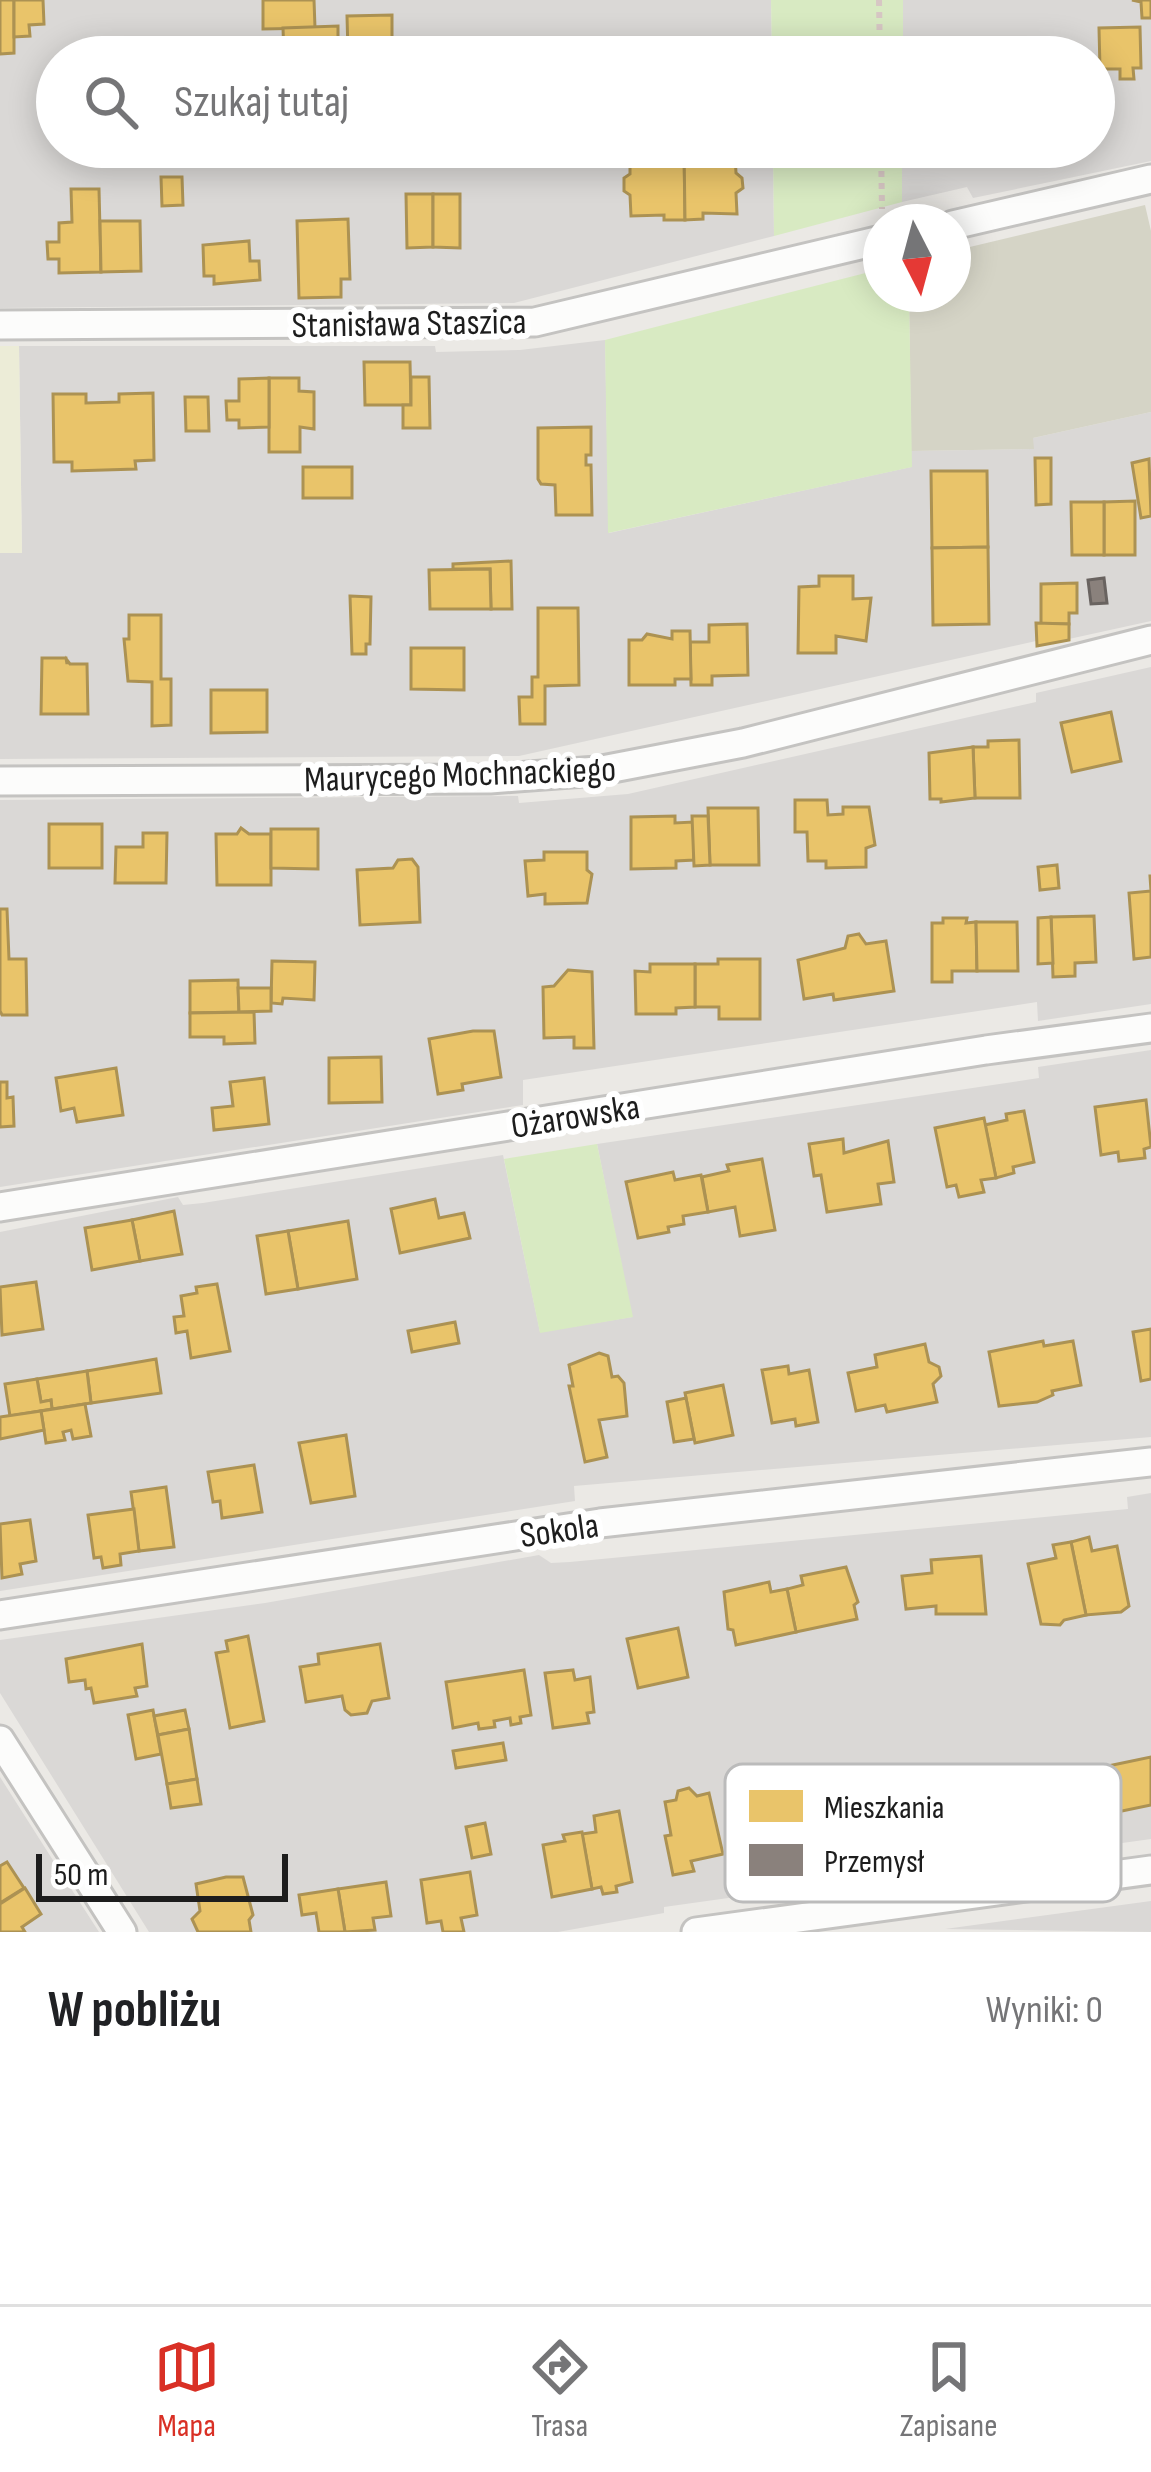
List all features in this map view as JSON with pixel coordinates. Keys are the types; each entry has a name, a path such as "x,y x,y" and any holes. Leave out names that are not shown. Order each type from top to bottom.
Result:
{"street":[{"path":"971,221 1151,179"},
{"name":"Stanisława Staszica","path":"0,325 535,322 863,244"},
{"name":"Maurycego Mochnackiego","path":"0,781 490,779 596,771 725,747 1151,640"},
{"name":"Ożarowska","path":"0,1207 986,1050 1151,1028"},
{"name":"Sokola","path":"0,1615 600,1522 1151,1462"},
{"path":"0,1740 122,1932"},
{"path":"1121,1874 1151,1870"},
{"path":"696,1932 916,1902"}],"path":[{"path":"879,0 880,36"},
{"path":"881,168 882,204"}],"shaded area":[{"path":"0,0 771,0 772,36 36,36 36,168 773,168 774,236 514,303 0,308"},
{"path":"903,0 1151,0 1151,161 973,198 967,187 902,202 902,168 1115,168 1115,36 903,36"},
{"path":"1145,205 1151,231 1151,412 1033,438 1034,449 911,451 909,312 971,312 971,247"},
{"path":"605,340 609,533 911,467 911,451 1033,449 1033,438 1151,412 1151,621 1037,646 1036,641 519,756 0,759 0,553 22,552 19,346 435,346 436,352 520,350"},
{"path":"1151,667 1151,1004 1038,1021 1037,1002 523,1080 523,1105 0,1187 0,800 518,796 519,803 628,794 1036,702 1036,693"},
{"path":"1151,1050 1151,1437 574,1486 575,1501 0,1591 0,1232 178,1197 183,1205 203,1203 503,1155 540,1332 632,1317 597,1144 1039,1078 1038,1067"},
{"path":"1151,1493 1151,1839 1121,1843 1121,1764 725,1764 725,1898 664,1907 664,1913 558,1932 149,1932 0,1693 0,1640 265,1603 539,1555 551,1563 570,1562 1128,1509 1127,1497"},
{"path":"0,1777 70,1887 99,1932 0,1932"},
{"path":"1151,1901 1151,1932 945,1929"}],"green space":[{"path":"771,0 903,0 903,36 772,36"},
{"path":"773,168 902,168 902,202 863,204 863,212 774,236"},
{"path":"863,274 863,312 909,312 912,467 608,533 605,340"},
{"path":"0,346 19,346 22,553 0,553"},
{"path":"597,1144 633,1317 540,1333 504,1159"}],"building: Mieszkania":[{"path":"0,0 14,0 14,53 0,54"},
{"path":"14,0 43,0 44,24 29,25 30,36 14,37"},
{"path":"263,0 314,0 315,28 263,29"},
{"path":"1132,0 1151,0 1151,18 1142,18 1141,2"},
{"path":"392,15 392,36 348,36 347,16"},
{"path":"338,26 338,36 283,36 283,28"},
{"path":"1140,27 1141,68 1133,68 1134,79 1120,79 1120,69 1115,69 1115,36 1099,36 1099,28"},
{"path":"630,168 684,168 685,220 631,216 630,195 624,191 624,178"},
{"path":"684,168 736,168 743,188 736,193 737,214 703,213 703,219 685,220"},
{"path":"161,177 182,177 183,205 162,206"},
{"path":"71,189 99,189 101,272 59,273 59,259 48,259 47,242 59,242 59,223 72,222"},
{"path":"406,194 433,194 433,247 407,248"},
{"path":"433,194 460,194 460,248 433,247"},
{"path":"348,219 350,279 341,279 341,297 299,298 297,221"},
{"path":"100,221 140,221 141,271 101,272"},
{"path":"249,241 250,261 259,261 260,280 214,284 214,276 204,276 203,245"},
{"path":"364,362 410,362 411,405 365,405"},
{"path":"411,377 429,377 430,428 403,428 403,405 411,405"},
{"path":"269,378 299,378 299,391 314,392 314,429 300,427 300,452 269,452"},
{"path":"269,378 269,427 239,428 239,420 227,420 226,401 239,401 239,379"},
{"path":"153,393 154,460 135,461 136,469 72,471 72,462 54,462 53,394 86,394 86,403 119,402 119,394"},
{"path":"185,397 208,397 209,431 186,431"},
{"path":"591,427 591,455 586,455 586,465 591,465 592,515 556,515 555,485 541,484 538,479 538,428"},
{"path":"1035,458 1051,458 1051,504 1036,505"},
{"path":"1149,459 1151,516 1141,518 1132,463"},
{"path":"303,467 352,467 352,498 303,498"},
{"path":"931,471 987,471 988,547 932,548"},
{"path":"1135,501 1135,555 1104,555 1104,502"},
{"path":"1071,502 1104,502 1104,555 1072,555"},
{"path":"988,547 989,624 933,625 932,548"},
{"path":"511,561 512,609 491,609 490,569 453,569 453,564"},
{"path":"490,569 491,609 430,609 429,570"},
{"path":"819,576 853,576 853,599 871,598 866,641 836,636 836,653 798,653 799,587 819,586"},
{"path":"1077,583 1077,613 1069,613 1069,624 1041,624 1041,584"},
{"path":"350,596 371,597 366,654 352,654"},
{"path":"538,608 578,608 579,685 545,686 545,724 520,724 519,697 532,697 532,677 538,677"},
{"path":"129,615 161,615 161,679 171,679 171,725 152,726 152,682 128,681 124,639 129,639"},
{"path":"1036,623 1069,624 1069,640 1037,646"},
{"path":"747,624 748,675 712,676 712,685 691,685 690,642 709,642 709,625"},
{"path":"672,631 690,631 691,679 675,679 675,685 629,685 629,640 642,640 647,634 672,639"},
{"path":"411,648 464,648 464,690 411,689"},
{"path":"42,658 87,664 88,714 41,714"},
{"path":"211,690 267,690 267,732 211,733"},
{"path":"1111,712 1121,761 1072,772 1061,723"},
{"path":"1019,740 1020,798 975,798 973,747 988,747 988,741"},
{"path":"973,747 975,798 930,799 929,753"},
{"path":"795,800 827,800 828,815 843,814 843,807 869,807 875,845 866,848 866,867 826,868 826,861 808,861 807,832 795,832"},
{"path":"708,808 758,808 759,865 710,865"},
{"path":"675,816 675,823 693,822 694,860 676,861 676,868 631,869 631,817"},
{"path":"692,816 708,816 710,865 694,866"},
{"path":"49,824 102,824 102,868 49,868"},
{"path":"241,828 249,834 271,834 271,885 217,885 216,834 237,834"},
{"path":"271,829 318,829 318,869 271,868"},
{"path":"143,833 167,833 166,883 115,883 116,847 143,847"},
{"path":"544,852 587,852 587,870 592,874 587,903 545,904 545,894 528,896 525,861 544,860"},
{"path":"412,859 418,867 420,922 360,925 357,870 393,868 398,860"},
{"path":"1057,865 1059,888 1040,890 1038,867"},
{"path":"1151,891 1151,957 1134,959 1129,893"},
{"path":"0,909 7,909 9,959 26,959 27,1015 2,1015 0,1011"},
{"path":"1094,916 1096,962 1075,963 1075,976 1053,977 1051,917"},
{"path":"1051,917 1053,963 1038,964 1038,918"},
{"path":"943,918 976,922 977,971 952,971 952,982 932,982 932,923 943,923"},
{"path":"976,922 1017,922 1018,971 977,971"},
{"path":"859,934 866,944 886,941 894,991 834,1000 833,994 804,999 798,960 845,948 848,936"},
{"path":"718,959 760,959 760,1019 719,1019 719,1007 695,1007 695,964 718,964"},
{"path":"272,961 315,962 314,1000 283,998 282,1004 271,1003"},
{"path":"650,964 695,964 695,1007 676,1008 676,1014 636,1014 635,971 650,972"},
{"path":"568,970 592,972 594,1048 574,1048 574,1037 544,1038 543,987 554,986"},
{"path":"238,980 239,1012 190,1013 190,981"},
{"path":"238,988 271,988 271,1011 239,1012"},
{"path":"254,1012 255,1043 224,1044 224,1037 190,1037 190,1013"},
{"path":"494,1031 501,1077 438,1094 429,1039"},
{"path":"381,1057 382,1102 329,1103 329,1058"},
{"path":"116,1068 123,1115 77,1122 74,1108 61,1111 56,1078"},
{"path":"264,1078 269,1124 214,1130 212,1108 233,1106 230,1082"},
{"path":"0,1082 7,1082 7,1098 13,1097 14,1126 0,1127"},
{"path":"1146,1100 1151,1147 1144,1149 1145,1158 1119,1161 1118,1152 1101,1155 1095,1107"},
{"path":"1024,1111 1034,1162 996,1178 985,1125"},
{"path":"984,1118 996,1178 981,1180 984,1192 959,1197 956,1185 947,1187 935,1128"},
{"path":"843,1139 844,1153 888,1141 894,1182 878,1184 881,1204 827,1212 821,1175 814,1176 809,1144"},
{"path":"762,1159 775,1230 740,1236 735,1207 708,1212 702,1177 729,1171 727,1165"},
{"path":"673,1172 675,1180 701,1175 708,1212 683,1216 684,1224 668,1227 669,1232 638,1238 626,1182"},
{"path":"435,1199 439,1218 464,1213 470,1238 400,1253 391,1209"},
{"path":"174,1211 182,1254 140,1261 132,1220"},
{"path":"132,1220 140,1261 92,1270 85,1228"},
{"path":"348,1221 357,1279 298,1289 288,1231"},
{"path":"288,1231 298,1289 266,1294 257,1236"},
{"path":"36,1282 43,1329 2,1335 0,1287"},
{"path":"217,1284 230,1351 191,1358 187,1331 176,1333 174,1317 184,1316 181,1296 197,1293 196,1287"},
{"path":"455,1322 459,1343 412,1352 408,1331"},
{"path":"1151,1329 1151,1379 1141,1381 1133,1332"},
{"path":"1043,1341 1044,1346 1073,1341 1081,1385 1052,1391 1053,1395 1037,1402 999,1406 989,1352"},
{"path":"925,1344 929,1362 939,1367 941,1376 933,1384 937,1402 887,1412 885,1405 856,1411 848,1373 877,1367 875,1355"},
{"path":"599,1353 608,1356 612,1377 624,1383 627,1416 599,1420 607,1457 585,1462 569,1365"},
{"path":"156,1359 161,1393 91,1403 87,1371"},
{"path":"788,1366 789,1374 809,1370 818,1422 772,1423 762,1370"},
{"path":"87,1371 91,1403 52,1409 51,1400 41,1402 37,1379"},
{"path":"37,1379 41,1402 51,1400 52,1409 10,1416 5,1384"},
{"path":"723,1385 733,1435 695,1443 685,1393"},
{"path":"686,1398 694,1439 674,1442 667,1402"},
{"path":"85,1404 91,1436 73,1439 71,1430 63,1432 65,1440 46,1443 41,1411"},
{"path":"41,1411 44,1430 0,1439 0,1417"},
{"path":"346,1435 355,1496 311,1503 299,1443"},
{"path":"254,1465 262,1512 222,1518 220,1501 213,1502 208,1472"},
{"path":"166,1487 174,1547 139,1551 131,1492"},
{"path":"134,1509 139,1551 120,1554 121,1565 103,1568 101,1557 94,1558 88,1515"},
{"path":"30,1520 36,1561 20,1564 22,1574 2,1578 0,1524"},
{"path":"1089,1537 1092,1551 1117,1546 1129,1606 1121,1612 1086,1615 1071,1542"},
{"path":"1071,1542 1086,1615 1060,1625 1041,1624 1028,1564 1056,1558 1053,1545"},
{"path":"981,1556 986,1614 936,1614 936,1606 906,1609 902,1576 932,1573 931,1560"},
{"path":"846,1567 858,1602 854,1605 857,1619 796,1632 787,1589 803,1585 801,1576"},
{"path":"769,1582 771,1592 787,1589 796,1632 736,1645 733,1630 728,1629 724,1592"},
{"path":"678,1628 688,1677 638,1688 627,1639"},
{"path":"248,1636 264,1721 230,1728 216,1653 228,1651 226,1641"},
{"path":"142,1644 147,1686 135,1688 137,1696 94,1703 85,1680 69,1682 66,1659"},
{"path":"380,1644 389,1698 372,1701 367,1713 351,1715 342,1696 306,1702 300,1667 319,1664 318,1654"},
{"path":"524,1670 531,1715 511,1725 510,1718 494,1721 495,1727 479,1729 478,1723 453,1728 446,1682"},
{"path":"573,1670 575,1680 590,1677 594,1712 587,1713 589,1723 553,1728 545,1673"},
{"path":"153,1710 161,1754 136,1759 128,1715"},
{"path":"185,1710 189,1729 158,1735 154,1716"},
{"path":"189,1729 197,1779 167,1784 158,1735"},
{"path":"503,1743 506,1760 456,1768 453,1751"},
{"path":"1151,1757 1151,1805 1121,1811 1118,1764"},
{"path":"197,1779 201,1804 171,1808 167,1784"},
{"path":"689,1788 697,1796 709,1793 723,1854 691,1861 694,1871 673,1875 665,1836 671,1835 665,1802 676,1800 678,1791"},
{"path":"619,1811 632,1882 603,1894 601,1887 592,1889 582,1834 596,1832 594,1816"},
{"path":"485,1823 491,1854 472,1858 466,1827"},
{"path":"582,1832 592,1889 552,1897 543,1845"},
{"path":"7,1862 24,1888 0,1903 0,1866"},
{"path":"470,1872 477,1915 461,1918 464,1932 443,1932 441,1921 427,1923 421,1880"},
{"path":"243,1877 253,1915 251,1932 198,1932 192,1919 200,1911 196,1884"},
{"path":"386,1882 391,1916 373,1918 375,1930 345,1932 338,1889"},
{"path":"25,1888 41,1914 22,1927 25,1932 0,1932 0,1904"},
{"path":"338,1889 345,1932 319,1932 316,1913 302,1915 299,1895"}],"building: Przemysł":[{"path":"1104,578 1107,603 1091,604 1088,580"}]}
